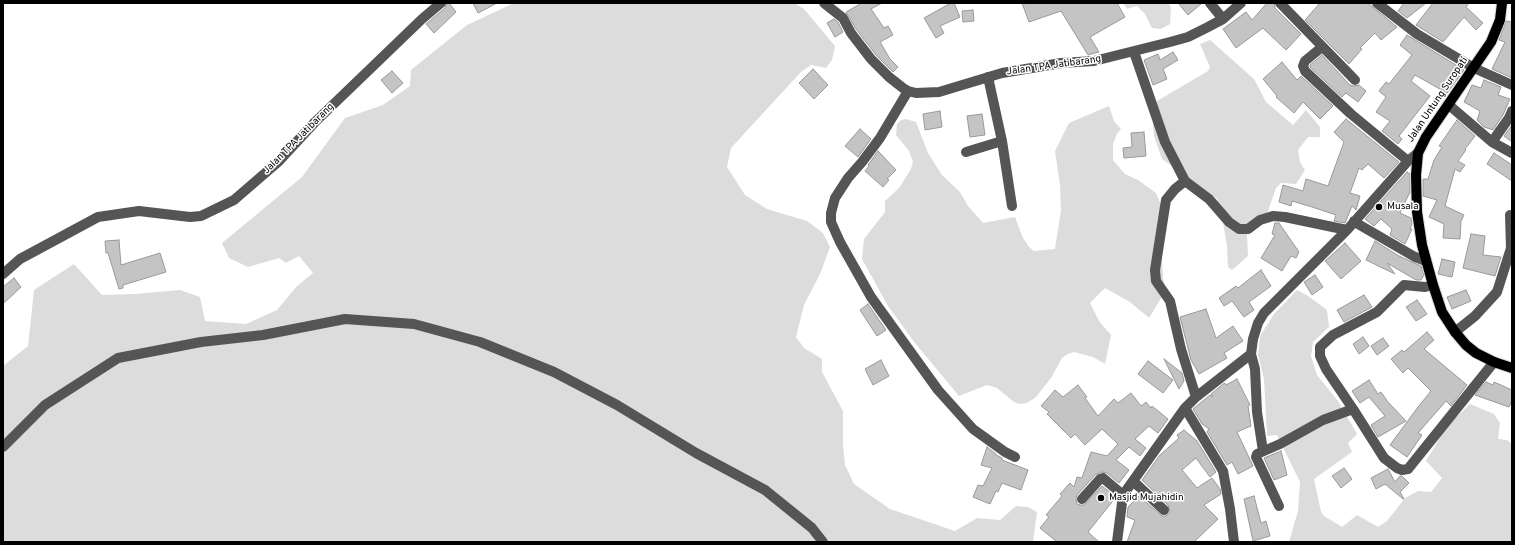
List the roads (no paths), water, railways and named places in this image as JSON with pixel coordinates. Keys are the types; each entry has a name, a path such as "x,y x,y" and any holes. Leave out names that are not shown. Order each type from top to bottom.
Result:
{"main road":[{"name":"Jalan Untung Suropati","path":"1502,3 1500,20 1491,42 1426,137 1418,153 1416,175 1417,212 1426,261 1442,312 1455,332 1466,345 1476,353 1494,362 1512,368"}],"street":[{"name":"Jalan TPA Jatibarang","path":"3,274 20,259 98,217 139,210 201,216 234,200 278,162 315,122 422,19 441,3"},
{"path":"824,3 843,18 851,33 871,59 889,77 908,91 880,138 848,178 840,191 832,207 831,222 840,242 871,297 938,390 973,429 1005,452 1015,457"},
{"path":"1210,3 1223,19"},
{"name":"Jalan TPA Jatibarang","path":"908,91 916,93 939,92 1002,73 1061,63 1094,60 1134,52 1188,37 1223,19 1241,3"},
{"path":"1280,3 1356,80"},
{"path":"1377,3 1417,34 1474,68 1512,85"},
{"path":"1322,47 1305,61 1303,66 1305,71 1351,114 1408,161"},
{"path":"1134,52 1165,142 1185,181 1209,200 1229,222 1238,229 1248,229 1260,220 1273,216 1285,217 1346,230"},
{"path":"988,77 1002,142 1012,206"},
{"path":"1448,105 1492,142 1512,153"},
{"path":"1492,142 1509,118 1512,111"},
{"path":"966,152 1002,142"},
{"path":"1263,451 1257,412 1255,369 1251,354 1253,339 1258,323 1264,313 1346,230 1408,161 1418,153"},
{"path":"1185,181 1175,189 1166,200 1155,270 1156,281 1170,301 1181,349 1196,397"},
{"path":"1455,332 1475,316 1497,292 1511,248 1510,215"},
{"path":"1354,221 1356,224 1415,257 1426,261"},
{"path":"1433,285 1425,287 1404,285 1377,312 1333,335 1320,347 1320,356 1326,369 1384,458 1397,468 1408,470 1494,362"},
{"path":"3,447 45,405 118,358 201,342 263,335 344,320 414,324 480,342 554,372 617,405 696,453 765,490 812,528 823,542"},
{"path":"1116,542 1123,495 1185,408 1196,397 1251,354"},
{"path":"1185,408 1223,470 1234,542"},
{"path":"1279,506 1256,457 1259,453 1280,444 1323,420 1353,409"},
{"path":"1082,498 1100,478 1104,479 1123,495"},
{"path":"1133,481 1164,510"}],"place":[{"name":"Musala","path":"1379,207"},
{"name":"Masjid Mujahidin","path":"1101,498"}]}
